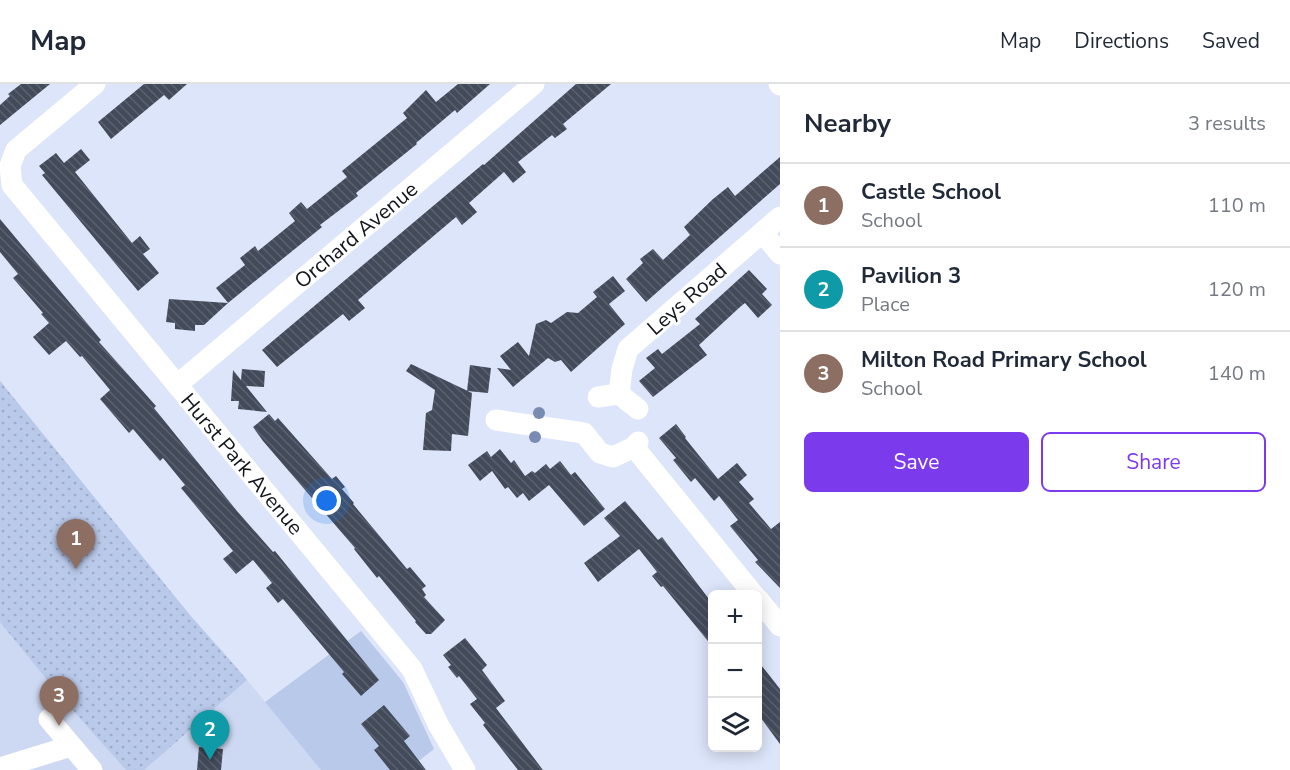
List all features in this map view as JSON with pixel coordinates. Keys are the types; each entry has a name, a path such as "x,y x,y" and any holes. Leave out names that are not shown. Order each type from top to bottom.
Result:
{"street":[{"name":"Hurst Park Avenue","path":"95,84 16,150 10,166 12,185 412,669 438,724 465,770"},
{"name":"Orchard Avenue","path":"177,385 534,84"},
{"name":"Leys Road","path":"619,394 622,369 628,349 780,217"},
{"path":"763,233 780,254"},
{"path":"598,397 619,394 638,409"},
{"path":"496,420 584,433 600,453 613,457 636,445 751,590"},
{"path":"762,604 780,626"},
{"path":"49,719 92,770"},
{"path":"0,770 3,767 71,746"}],"shaded area":[{"path":"0,381 189,614 234,664 321,770 0,770"},
{"path":"0,381 189,614 247,680 144,770 126,770 61,697 0,622"},
{"path":"361,631 403,682 434,749 407,770 321,770 265,702"}],"building":[{"path":"21,84 50,84 0,125 0,105 10,96 8,94"},
{"path":"144,84 187,84 169,100 164,95 111,139 98,122"},
{"path":"458,84 490,84 457,113 455,110 356,193 358,196 320,225 322,227 228,303 216,288 245,265 240,258 255,246 258,251 295,221 289,213 301,202 307,209 347,177 342,171 407,118 403,113 426,90 436,102"},
{"path":"576,84 611,84 563,124 567,129 555,138 552,135 518,162 526,172 513,183 504,172 469,203 477,212 462,225 456,217 358,300 365,308 349,321 343,314 277,367 262,350 484,165"},
{"path":"81,149 90,160 75,172 132,243 140,236 150,249 143,254 159,273 138,291 42,175 45,173 39,166 56,153 64,163"},
{"path":"780,157 780,184 646,302 626,279 643,263 640,259 653,249 663,260 690,235 684,227 713,199 728,187 735,196"},
{"path":"0,219 101,340 99,342 156,406 154,408 237,511 273,552 275,551 379,680 361,696 283,599 278,603 266,588 272,583 253,560 236,574 223,559 233,551 181,488 185,485 163,458 160,461 133,429 129,433 100,399 110,390 82,356 80,357 66,341 49,355 33,337 49,323 13,278 18,274 0,252"},
{"path":"749,270 767,289 762,294 772,305 758,318 745,303 699,345 707,355 653,397 639,381 655,368 646,358 658,349 662,354 700,324 695,319"},
{"path":"613,276 625,291 609,304 625,324 571,372 561,360 555,362 548,358 513,387 497,368 511,370 500,356 518,342 529,356 536,324 546,320 551,323 567,312 578,313 597,297 593,292"},
{"path":"169,299 228,303 204,325 195,325 195,331 175,329 175,323 166,322"},
{"path":"411,364 472,393 468,436 452,434 451,451 423,450 426,413 432,410 435,390 406,371"},
{"path":"470,365 491,368 488,393 467,391"},
{"path":"242,369 265,371 264,387 246,386 267,412 238,409 239,401 231,401 233,370 241,380"},
{"path":"269,414 275,421 278,418 332,479 336,476 345,487 342,489 353,504 407,569 410,567 426,586 422,589 426,595 424,597 445,620 431,634 426,634 415,622 379,576 377,578 355,548 263,441 253,427"},
{"path":"676,424 718,479 737,463 747,475 739,482 754,499 749,503 771,529 780,522 780,588 755,562 758,560 730,526 738,520 719,496 714,501 695,478 691,482 673,460 676,458 659,438"},
{"path":"500,449 511,463 514,460 525,476 532,471 535,473 546,464 550,469 560,461 571,475 575,472 605,509 584,526 549,485 529,501 523,493 517,498 508,487 505,489 492,471 480,481 468,465 487,451 491,457"},
{"path":"625,501 658,540 662,537 708,598 708,641 663,586 661,587 652,576 657,572 639,549 598,582 584,563 620,536 604,518"},
{"path":"465,638 487,665 482,670 505,701 496,708 543,770 518,770 483,725 485,723 470,704 477,699 459,676 457,678 448,667 451,665 443,655"},
{"path":"762,666 780,689 780,744 762,719"},
{"path":"384,705 410,736 404,741 426,770 390,770 374,750 379,746 361,724"},
{"path":"199,747 223,749 221,770 197,770"}],"place":[{"name":"Castle School","path":"76,569"},
{"name":"Milton Road Primary School","path":"59,726"},
{"name":"Pavilion 3","path":"210,760"}]}
